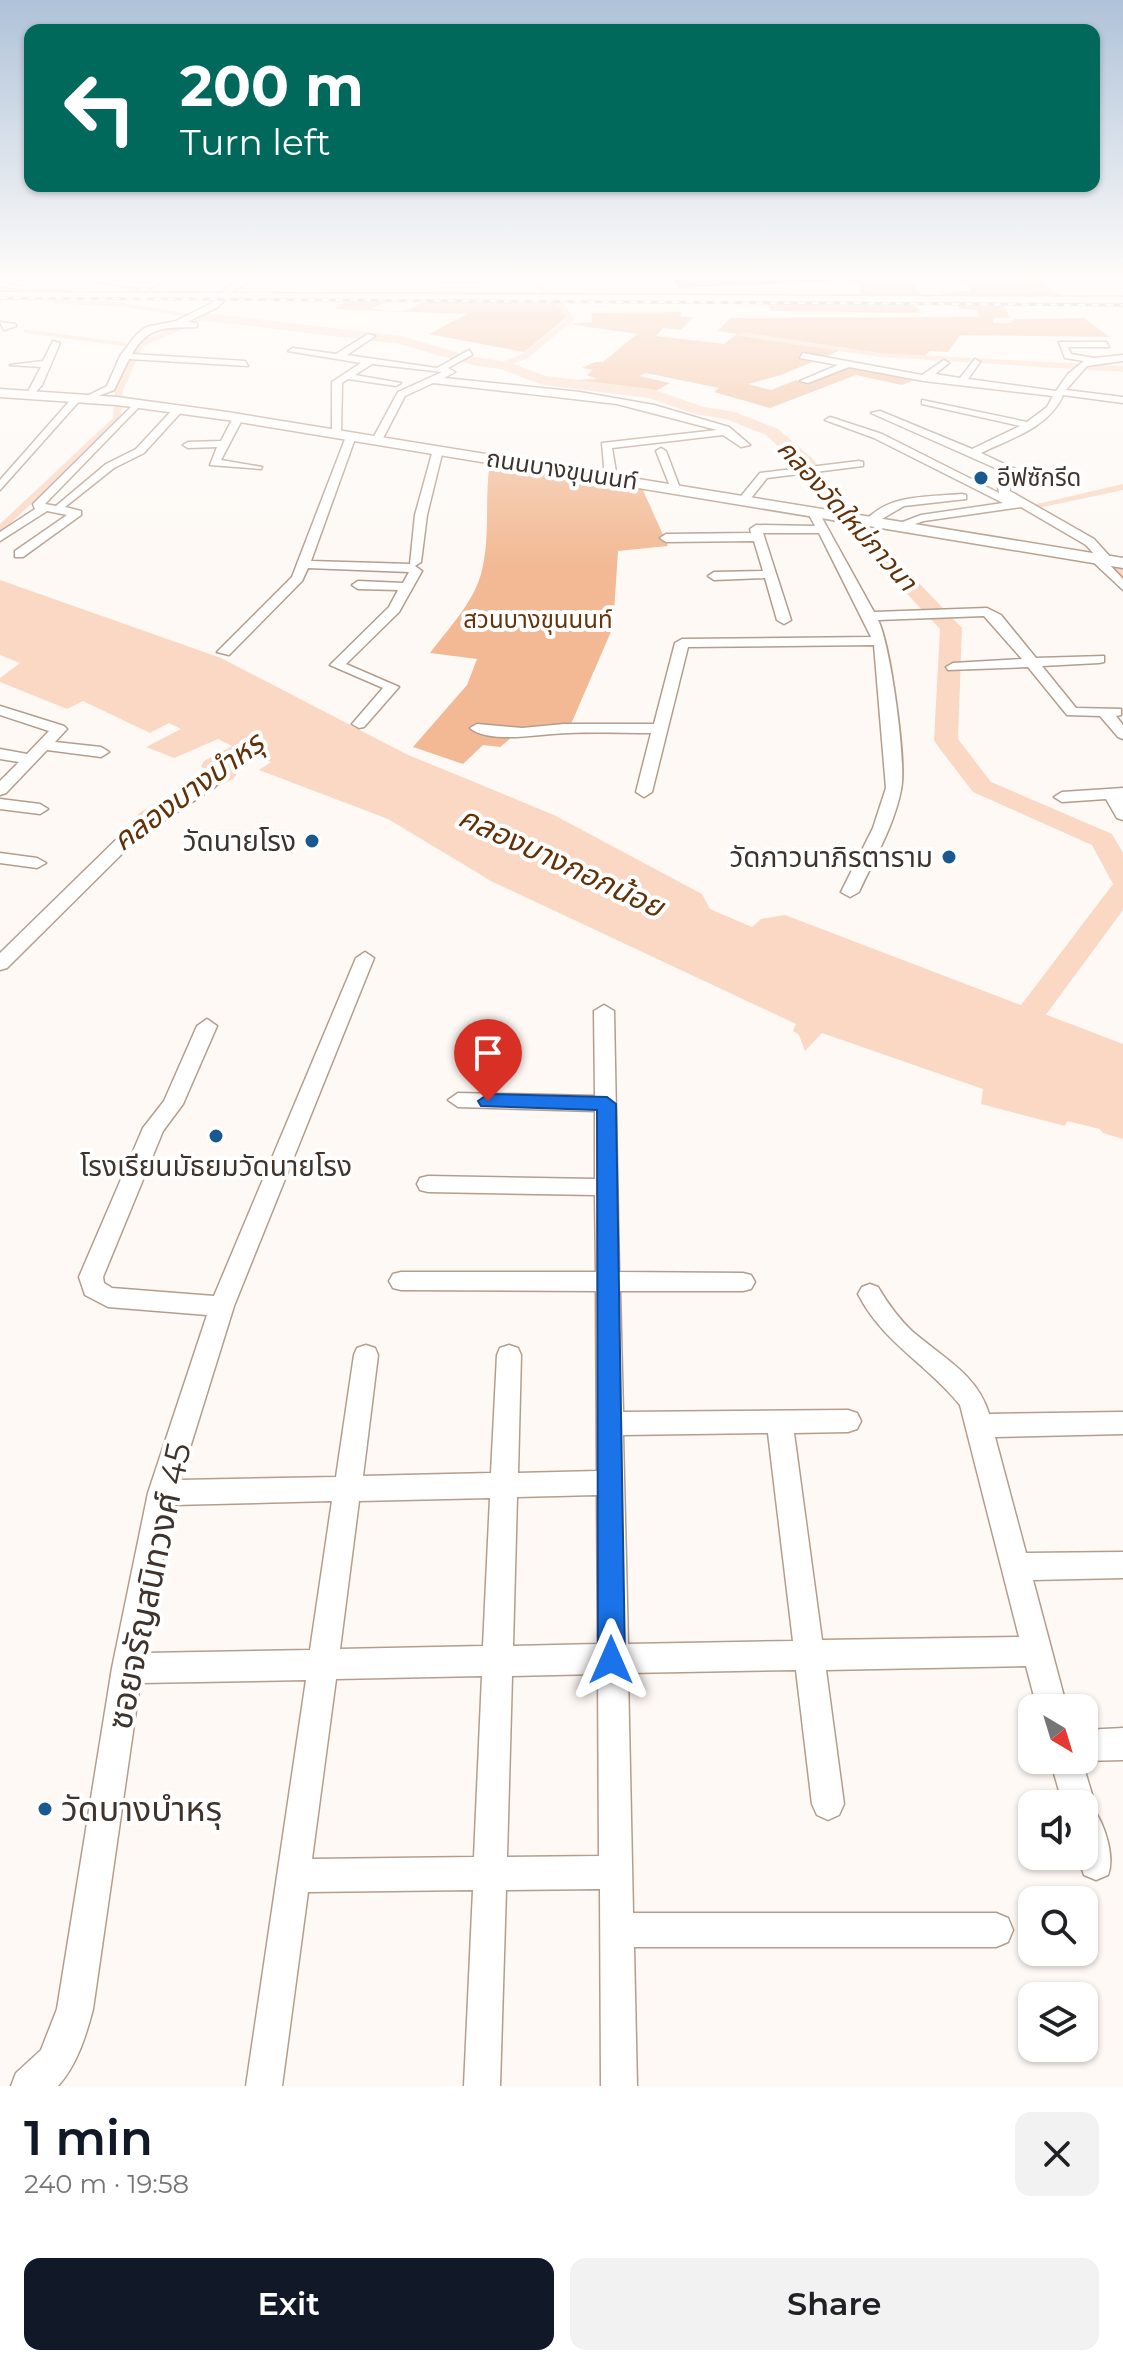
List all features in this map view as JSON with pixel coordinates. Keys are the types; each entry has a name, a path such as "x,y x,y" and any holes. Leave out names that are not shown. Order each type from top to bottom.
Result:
{"main road":[{"name":"ถนนบางขุนนนท์","path":"0,393 83,398 179,409 1109,560"}],"street":[{"path":"28,395 41,372"},
{"path":"0,487 83,398 108,391 117,372"},
{"path":"224,652 290,588 303,564 344,435 336,386 350,372"},
{"path":"424,372 677,411 724,431 745,445"},
{"path":"377,440 401,394 432,374 447,372"},
{"path":"805,381 827,372"},
{"path":"898,372 1123,400"},
{"path":"926,377 932,372"},
{"path":"962,381 968,372"},
{"path":"972,453 1029,425 1053,408 1060,393 1078,372"},
{"path":"344,376 396,383"},
{"path":"527,388 546,378"},
{"path":"925,402 1029,425"},
{"path":"19,554 77,513 37,506 130,403"},
{"path":"61,505 110,466 140,451 179,409"},
{"path":"876,413 1018,475 1002,490 1090,542 1109,560 1123,586"},
{"path":"238,418 215,464 257,467"},
{"path":"830,420 878,436 1027,506"},
{"path":"611,478 606,445 724,431"},
{"path":"182,456 190,440 225,444"},
{"path":"415,562 421,515 438,450"},
{"path":"661,451 677,489"},
{"path":"744,500 764,475 859,464"},
{"path":"871,521 887,506 962,497"},
{"path":"904,526 921,518 1027,506"},
{"path":"0,537 44,508"},
{"path":"813,511 870,616 879,641 894,788 881,828 850,892"},
{"path":"784,620 756,529 825,530"},
{"path":"666,538 759,537"},
{"path":"303,564 410,568 416,573 394,609 337,665 392,687 359,724"},
{"path":"714,576 771,574"},
{"path":"358,585 407,587"},
{"path":"870,616 987,612 996,618 1072,712 1110,712 1123,734"},
{"path":"644,792 682,643 879,641"},
{"path":"953,667 1099,659"},
{"path":"0,710 59,729 0,790"},
{"path":"477,728 522,733 564,728 662,729"},
{"path":"45,745 101,752"},
{"path":"0,754 32,759"},
{"path":"0,964 133,833 209,784"},
{"path":"1062,797 1117,794 1123,815"},
{"path":"0,804 40,809"},
{"path":"0,858 37,863"},
{"name":"ซอยจรัญสนิทวงศ์ 45","path":"29,2086 52,2066 66,2043 75,2009 127,1668 162,1493 222,1306 365,958"},
{"path":"604,1011 619,2086"},
{"path":"207,1026 173,1104 154,1128 91,1277 93,1288 108,1297 222,1306"},
{"path":"458,1100 607,1104"},
{"path":"428,1184 606,1187"},
{"path":"401,1281 743,1282"},
{"path":"870,1294 887,1326 972,1400 1048,1694"},
{"path":"264,2086 366,1355"},
{"path":"482,2086 509,1355"},
{"path":"610,1424 848,1421"},
{"path":"780,1423 828,1804"},
{"path":"978,1426 1123,1423"},
{"path":"162,1493 610,1483"},
{"path":"1016,1567 1123,1565"},
{"path":"127,1668 1036,1651"},
{"path":"1098,1745 1123,1744"},
{"path":"293,1876 615,1872"},
{"path":"617,1930 996,1930"}],"green space":[{"path":"590,372 787,372 748,384 771,390 796,380 805,383 834,372 878,372 916,379 902,385 856,375 770,408 714,392 719,388 646,373 639,376 670,383 652,393 571,384 576,380 598,379 587,375"},
{"name":"สวนบางขุนนนท์","path":"490,462 642,488 668,546 618,551 613,627 568,731 512,737 500,747 483,745 463,764 413,747 467,685 477,659 430,653 466,605 481,574 486,547"}],"water":[{"name":"คลองบางกอกน้อย","path":"0,580 221,658 406,754 554,815 702,894 710,909 752,927 761,919 785,915 1123,1044 1123,1139 1103,1133 1100,1129 1067,1121 1065,1126 981,1104 983,1089 822,1033 805,1051 799,1035 793,1031 796,1024 491,881 388,819 259,770 271,762 242,749 228,749 232,746 218,739 174,758 146,747 181,729 169,723 150,733 83,701 67,709 0,682 0,678 20,663 0,655"}],"waterway":[{"path":"0,530 117,419 119,390 127,372"},
{"name":"คลองวัดใหม่ภาวนา","path":"523,372 543,380 652,394 701,411 729,415 772,432 808,464 832,503 951,628 946,740 982,787 1103,840 1123,879"},
{"path":"1038,505 1123,487"},
{"path":"1114,567 1123,576"},
{"name":"คลองบางบำหรุ","path":"148,819 186,793 224,774 213,766 274,731"},
{"name":"คลองวัดใหม่ภาวนา","path":"1009,1042 1123,890"}],"place":[{"name":"อีฟซักรีด","path":"981,478"},
{"name":"วัดนายโรง","path":"312,841"},
{"name":"วัดภาวนาภิรตาราม","path":"949,857"},
{"name":"โรงเรียนมัธยมวัดนายโรง","path":"216,1136"},
{"name":"วัดบางบำหรุ","path":"45,1809"}],"route":[{"path":"488,1101 607,1104 611,1660"}]}
